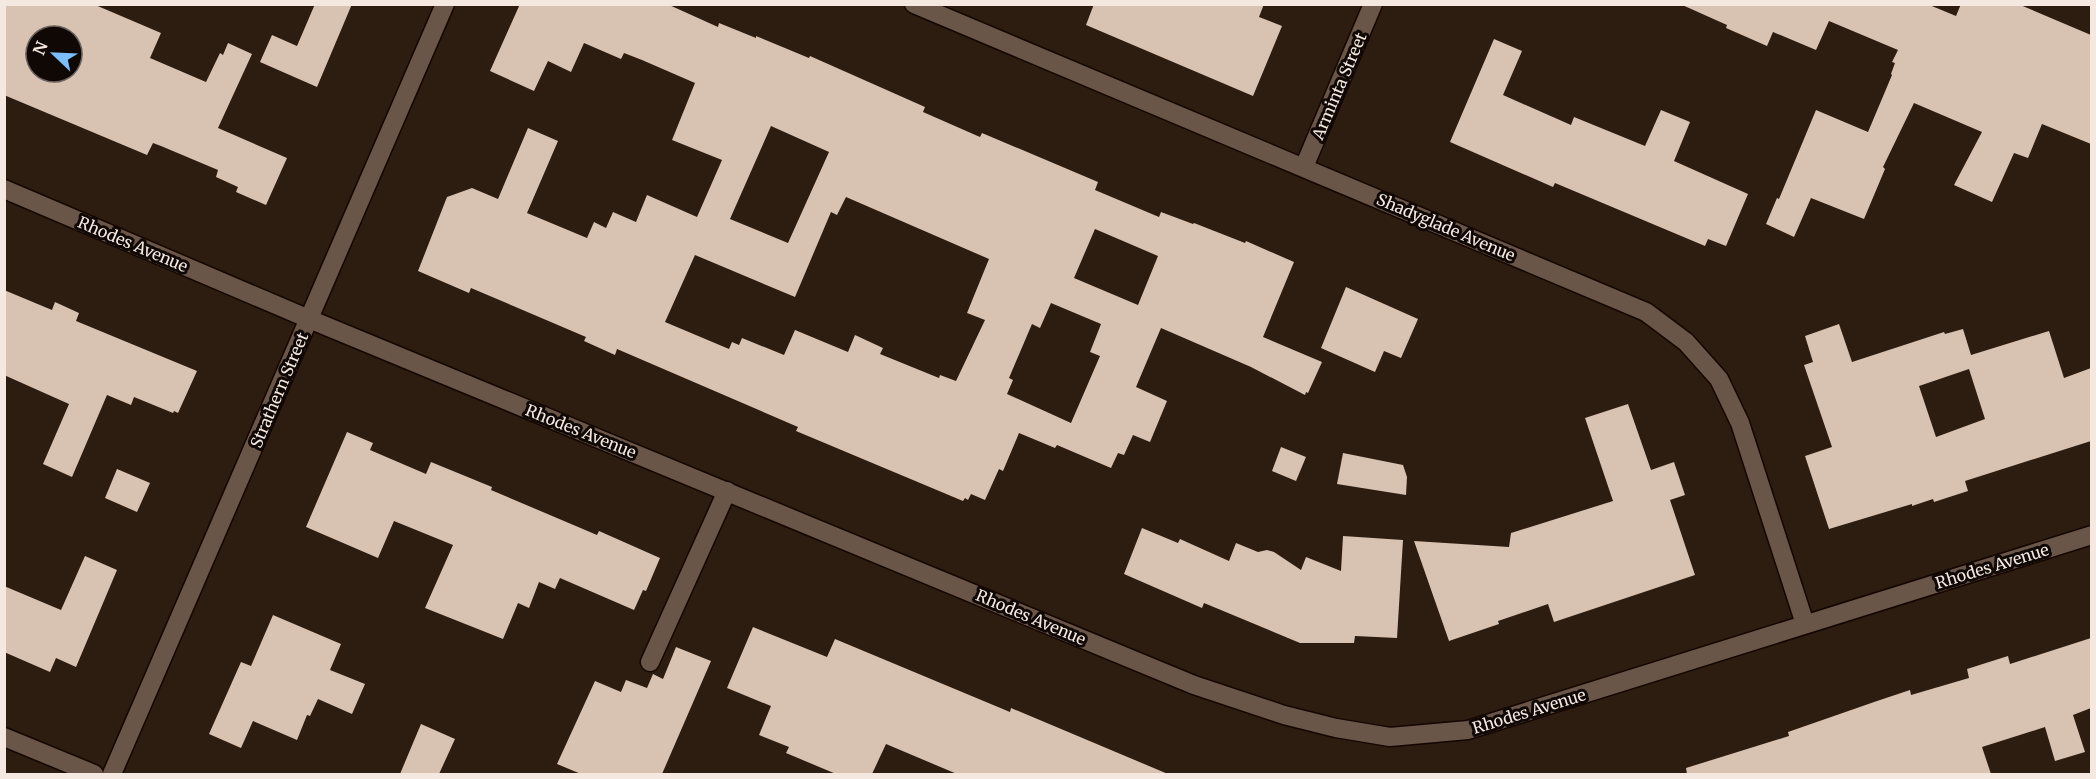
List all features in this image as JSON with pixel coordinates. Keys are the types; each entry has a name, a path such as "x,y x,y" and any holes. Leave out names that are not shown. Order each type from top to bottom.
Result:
{"street":[{"name":"Strathern Street","path":"112,774 446,4"},
{"name":"Shadyglade Avenue","path":"914,4 1646,312 1686,342 1719,379 1740,423 1805,624"},
{"name":"Arminta Street","path":"1304,167 1373,4"},
{"name":"Rhodes Avenue","path":"4,189 309,319 1194,685 1284,715 1336,728 1390,737 1468,730 2091,535"},
{"path":"650,662 727,491"},
{"path":"4,737 94,774"}],"building":[{"path":"4,4 93,4 161,33 150,58 206,82 220,53 223,55 228,43 252,54 218,128 287,158 266,205 236,192 238,187 216,177 218,170 161,146 153,143 147,155 4,95"},
{"path":"315,4 352,4 317,87 260,62 272,35 297,46"},
{"path":"520,4 667,4 718,27 719,23 809,58 810,56 925,107 923,112 980,137 982,133 1098,182 1095,190 1159,217 1161,212 1194,223 1245,243 1246,241 1294,262 1263,337 1322,362 1305,395 1251,367 1161,328 1136,387 1167,401 1150,442 1133,435 1124,455 1118,453 1111,468 1057,445 1055,448 1019,433 1003,471 999,469 985,500 971,494 968,500 965,498 963,501 796,431 798,427 617,349 615,355 584,341 586,337 471,288 469,293 418,271 447,197 472,188 498,199 528,128 558,141 527,213 587,238 594,222 606,228 613,212 636,222 647,195 697,217 722,160 672,140 695,83 624,53 621,59 584,43 571,72 548,61 534,91 490,71","holes":["771,126 829,152 788,243 730,219","846,197 989,259 967,313 985,320 956,381 940,375 939,378 880,354 883,348 855,335 848,352 795,330 784,355 742,338 739,345 732,342 729,349 665,322 695,255 795,297 831,212 837,215","1095,229 1158,256 1138,305 1074,278","1051,303 1101,324 1090,352 1100,356 1071,423 1007,394 1013,380 1009,378 1032,324 1040,328"]},
{"path":"1094,4 1264,4 1259,17 1282,26 1253,96 1086,25"},
{"path":"1680,4 1927,4 1956,16 1961,4 2018,4 2091,35 2091,144 2042,124 2028,158 2014,153 1992,202 1954,185 1982,132 1914,103 1883,167 1885,169 1864,219 1811,198 1794,237 1766,224 1777,198 1779,199 1816,110 1868,132 1892,75 1895,63 1892,62 1898,50 1829,21 1816,50 1773,32 1767,46"},
{"path":"1494,39 1522,51 1503,95 1571,125 1574,117 1645,146 1661,110 1690,122 1674,161 1748,194 1726,246 1708,239 1705,246 1555,183 1553,187 1450,142"},
{"path":"1346,287 1418,319 1401,358 1384,351 1375,372 1321,348"},
{"path":"4,290 52,310 55,302 79,313 76,321 197,371 178,413 134,397 131,405 107,395 72,477 43,464 69,404 4,375"},
{"path":"1839,324 1852,362 1944,332 1945,334 1963,329 1971,355 2049,331 2064,378 2091,368 2091,441 1965,481 1968,491 1934,502 1933,499 1912,506 1912,504 1829,529 1805,456 1832,447 1804,365 1813,362 1805,336","holes":["1969,369 1985,419 1936,437 1919,386"]},
{"path":"1628,404 1651,470 1674,462 1685,495 1670,500 1695,575 1554,622 1548,604 1449,641 1414,541 1509,547 1511,533 1613,501 1585,418"},
{"path":"347,432 373,443 370,450 426,474 431,462 597,535 599,531 660,558 646,591 643,590 634,610 560,578 555,589 539,582 529,608 518,603 503,639 425,608 453,545 394,521 378,558 306,527"},
{"path":"1281,447 1306,457 1296,481 1272,471"},
{"path":"1343,453 1403,465 1407,477 1406,495 1337,484"},
{"path":"117,469 150,483 137,512 105,498"},
{"path":"1142,528 1178,543 1180,539 1229,561 1236,543 1258,552 1267,550 1274,552 1301,570 1306,557 1341,571 1343,536 1403,540 1397,638 1355,636 1354,643 1300,643 1204,603 1202,608 1124,574"},
{"path":"85,556 117,570 76,667 56,658 50,672 4,652 4,586 61,610"},
{"path":"273,615 341,644 330,670 365,684 352,714 318,699 310,716 307,715 297,740 253,721 241,748 209,734 241,662 251,666"},
{"path":"753,627 827,657 835,639 1010,712 1011,708 1168,774 957,774 886,744 872,774 836,774 786,753 789,747 759,735 771,706 727,688"},
{"path":"2091,638 2091,708 2073,715 2085,752 2055,761 2045,727 1982,747 1991,774 1687,774 1686,768 1789,736 1788,732 1877,701 1910,690 1911,695 1969,678 1967,669 2008,656 2010,664"},
{"path":"676,647 711,661 662,774 581,774 557,764 595,681 621,692 626,680 647,688 653,674 663,679"},
{"path":"421,724 455,739 439,774 400,774"}]}
